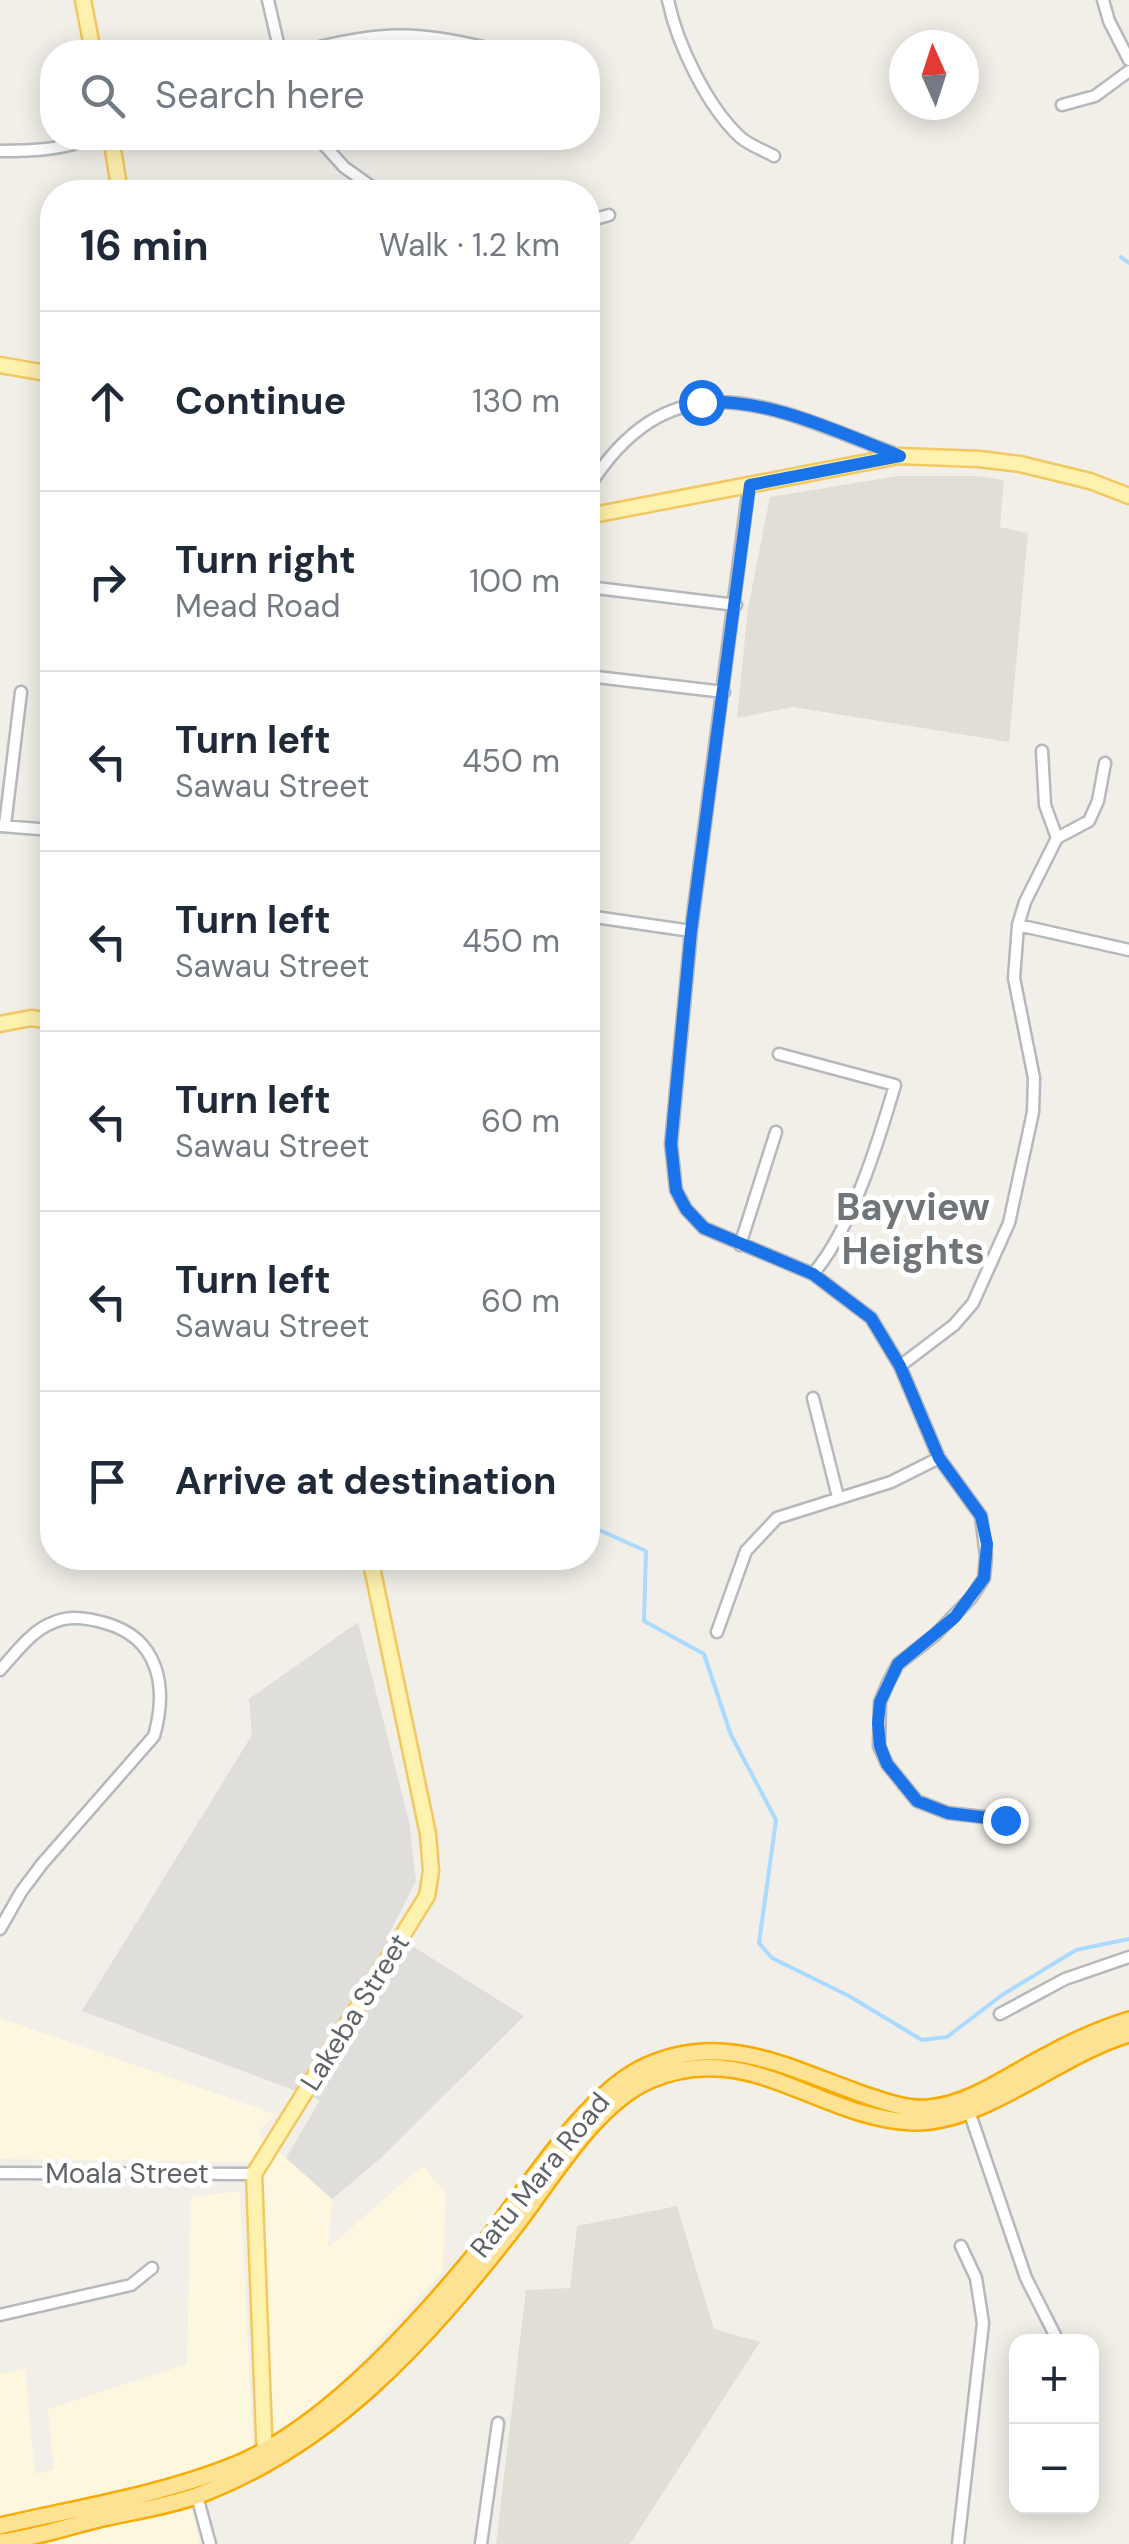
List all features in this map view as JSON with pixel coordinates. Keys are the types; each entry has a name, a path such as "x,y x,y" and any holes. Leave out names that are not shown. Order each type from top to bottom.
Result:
{"highway":[{"name":"Ratu Mara Road","path":"265,2457 332,2404 410,2329 477,2252 576,2125 612,2087 645,2067 701,2052 736,2052 780,2063 888,2102 931,2108 962,2100 1084,2036 1129,2020"},
{"name":"Ratu Mara Road","path":"0,2542 194,2488 315,2434 367,2392 484,2266 608,2109 650,2080 693,2069 734,2068 769,2076 847,2107 892,2119 940,2120 969,2111 1081,2053 1129,2034"},
{"name":"Ratu Mara Road","path":"0,2526 194,2488"}],"main road":[{"path":"82,0 90,40"},
{"path":"112,150 118,180"},
{"path":"0,365 40,372"},
{"path":"600,514 900,456 1020,464 1090,481 1129,496"},
{"path":"0,1024 40,1019"},
{"name":"Lakeba Street","path":"254,2174 427,1896 432,1871 428,1834 373,1570"},
{"path":"254,2174 265,2457"}],"street":[{"path":"268,0 277,40"},
{"path":"668,0 686,54 720,116 743,140 774,156"},
{"path":"1103,0 1109,22 1129,60"},
{"path":"345,40 385,34 454,40"},
{"path":"1062,105 1095,96 1129,71"},
{"path":"0,151 40,150"},
{"path":"329,150 362,180"},
{"path":"600,217 608,215"},
{"path":"600,471 619,444 640,426 701,402 758,404 900,456"},
{"path":"750,485 691,931 671,1144 676,1190 686,1209 704,1228 813,1274 871,1318 900,1366 939,1458 981,1516 987,1544 984,1578 955,1617 898,1664 880,1702 880,1746 887,1764 917,1801 948,1813 1020,1821"},
{"path":"600,589 736,606"},
{"path":"600,677 724,692"},
{"path":"21,692 2,826 40,829"},
{"path":"1042,751 1045,804 1057,838"},
{"path":"900,1366 954,1325 973,1302 1009,1223 1034,1112 1034,1078 1014,978 1018,925 1025,902 1057,838 1089,821 1098,801 1104,763"},
{"path":"600,918 691,931"},
{"path":"1018,925 1129,950"},
{"path":"779,1054 895,1085 862,1181 830,1250 813,1274"},
{"path":"740,1245 776,1132"},
{"path":"813,1398 838,1497"},
{"path":"717,1632 746,1551 777,1518 891,1482 939,1458"},
{"path":"0,1670 48,1624 69,1617 91,1619 128,1631 140,1640 160,1683 161,1710 154,1736 42,1864 0,1929"},
{"path":"1000,2014 1064,1978 1129,1957"},
{"path":"969,2111 1026,2278 1054,2334"},
{"name":"Moala Street","path":"0,2173 254,2174"},
{"path":"958,2544 983,2324 976,2278 960,2246"},
{"path":"0,2315 131,2285 152,2268"},
{"path":"481,2544 498,2423"},
{"path":"194,2488 210,2544"}],"shaded area":[{"path":"898,476 978,476 1004,480 1000,527 1028,533 1009,742 793,707 737,718 748,608 770,497"},
{"path":"358,1622 409,1821 416,1881 390,1932 524,2016 382,2157 332,2199 286,2158 320,2100 82,2011 252,1735 249,1699"},
{"path":"0,2018 275,2114 258,2133 332,2199 328,2248 422,2166 446,2193 442,2273 323,2402 273,2433 261,2184 250,2162 0,2159"},
{"path":"240,2191 253,2447 177,2479 0,2523 0,2374 25,2369 35,2474 54,2470 48,2409 187,2364 191,2197"},
{"path":"677,2206 714,2329 760,2342 630,2544 496,2544 526,2290 570,2288 577,2226"},
{"path":"191,2508 200,2544 31,2544"}],"waterway":[{"path":"1121,257 1129,263"},
{"path":"600,1530 646,1551 644,1621 704,1654 731,1735 776,1820 759,1943 772,1958 849,1996 922,2040 947,2037 1002,1995 1076,1950 1129,1939"}],"district":[{"name":"Bayview Heights","path":"913,1229"}],"route":[{"path":"701,402 758,404 900,456 750,485 691,931 671,1144 676,1190 686,1209 704,1228 813,1274 871,1318 900,1366 939,1458 981,1516 987,1544 984,1578 955,1617 898,1664 880,1702 878,1723 887,1764 917,1801 948,1813 1005,1820"}]}
